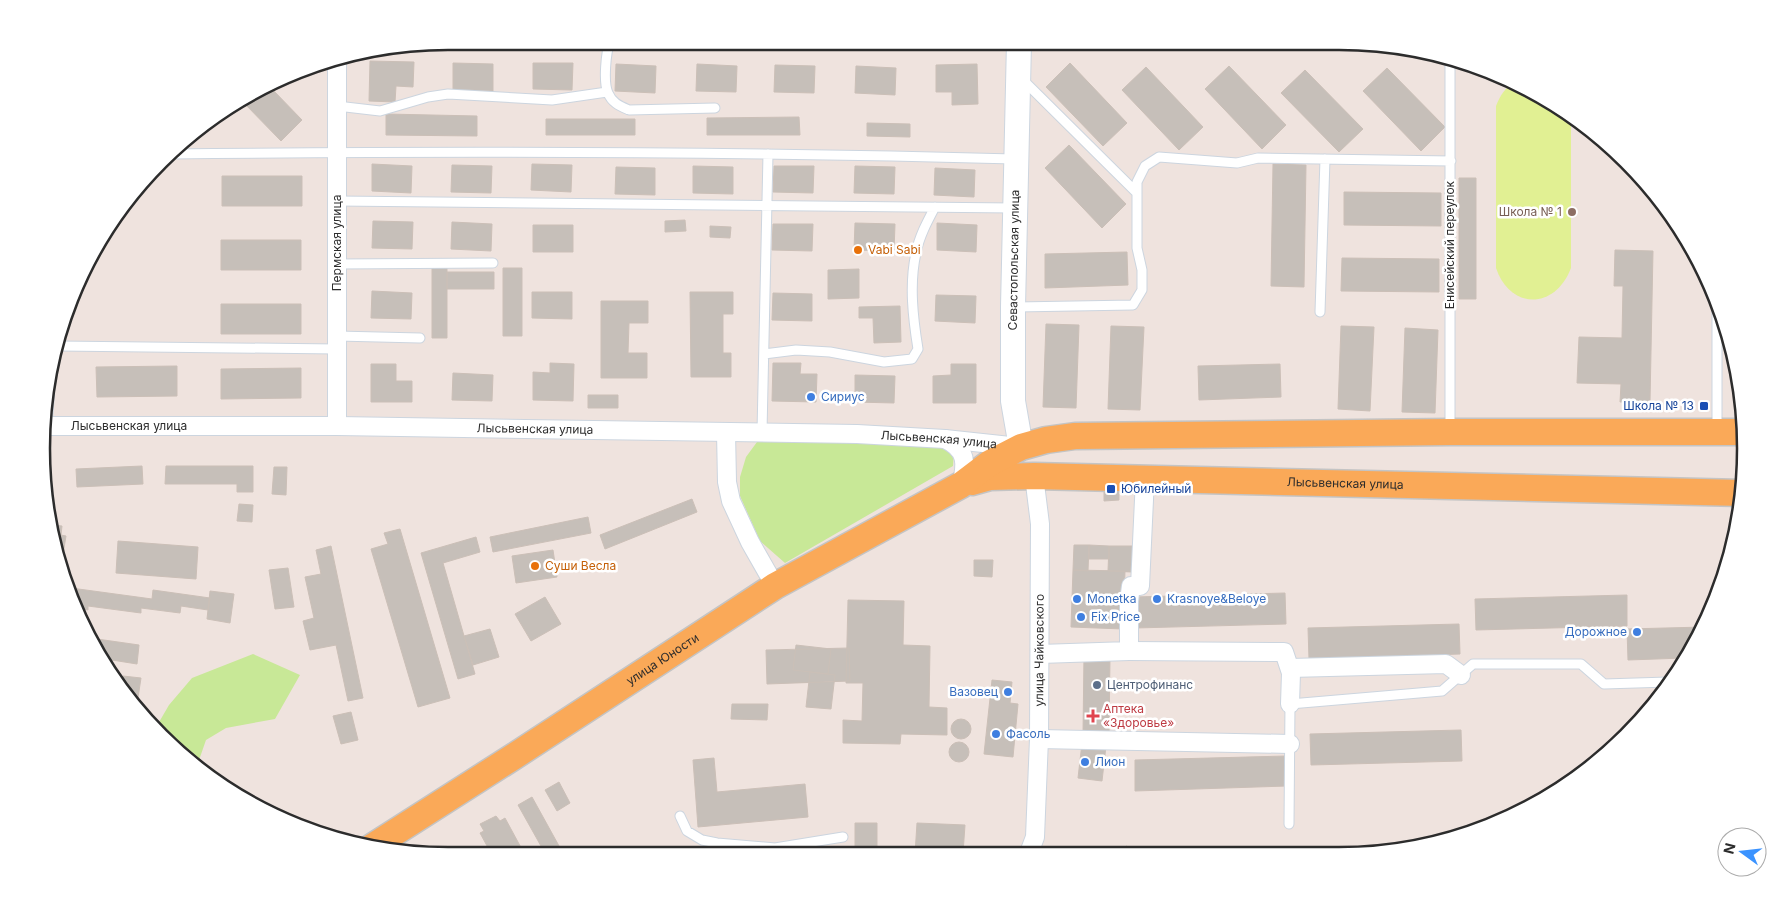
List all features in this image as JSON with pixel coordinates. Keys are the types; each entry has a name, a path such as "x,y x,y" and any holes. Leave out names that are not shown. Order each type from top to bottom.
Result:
{"main road":[{"name":"Лысьвенская улица","path":"961,485 990,463 1021,447 1046,440 1075,436 1450,432 1736,432"},
{"name":"Севастопольская улица","path":"1021,447 1034,476"},
{"name":"Лысьвенская улица","path":"961,485 990,477 1034,476 1735,493"},
{"name":"улица Юности","path":"381,841 775,586 961,485"}],"street":[{"name":"Севастопольская улица","path":"1019,50 1013,307 1013,401 1021,447"},
{"name":"Пермская улица","path":"337,66 337,426"},
{"name":"Лысьвенская улица","path":"51,426 337,426 857,434 945,439 1021,447"},
{"path":"726,432 727,482 731,501 750,542 775,586"},
{"path":"945,439 956,444 962,452 965,462 961,485"},
{"name":"улица Чайковского","path":"1031,847 1035,837 1040,654 1040,524 1034,476"},
{"path":"1129,651 1131,586 1140,586 1145,478"},
{"path":"1040,654 1129,651 1284,652 1291,673 1290,704"},
{"path":"1290,668 1446,664 1461,675"},
{"path":"1039,739 1290,744"}],"lane":[{"path":"608,50 607,92 617,105 629,110 715,108"},
{"name":"Енисейский переулок","path":"1450,66 1450,432"},
{"path":"1018,76 1137,193"},
{"path":"337,106 380,111 428,97 448,94 552,100 607,92"},
{"path":"181,154 768,154 1016,159"},
{"path":"762,432 768,154"},
{"path":"1013,307 1133,305 1142,290 1142,270 1137,248 1137,182 1145,166 1159,157 1237,163 1258,158 1451,161"},
{"path":"1320,312 1325,159"},
{"path":"337,201 1015,208"},
{"path":"764,354 796,350 830,352 884,362 912,359 918,349 914,320 913,285 916,255 922,233 935,207"},
{"path":"337,264 493,263"},
{"path":"1716,432 1717,323"},
{"path":"64,346 337,343 420,338"},
{"path":"1289,824 1290,704 1442,691 1473,664 1581,664 1604,684 1661,682"},
{"path":"680,816 687,831 702,840 746,847"},
{"path":"795,847 844,837"}],"green space":[{"path":"1507,87 1515,91 1538,103 1571,125 1571,268 1564,282 1555,292 1544,298 1533,300 1522,298 1511,292 1496,268 1496,106"},
{"path":"757,442 943,444 954,450 953,466 785,563 760,541 740,496 740,477 746,457"},
{"path":"253,654 300,675 275,719 226,728 206,740 199,759 159,722 169,705 192,678"}],"building":[{"path":"370,61 414,62 413,87 396,86 395,102 369,101"},
{"path":"453,63 493,64 493,91 453,90"},
{"path":"533,63 573,63 572,90 533,89"},
{"path":"1070,63 1127,123 1103,146 1046,87"},
{"path":"616,64 656,66 655,93 615,91"},
{"path":"697,64 737,66 736,92 696,91"},
{"path":"977,64 978,104 952,105 952,92 936,92 936,65"},
{"path":"775,65 815,66 814,93 774,92"},
{"path":"856,66 896,68 895,95 855,93"},
{"path":"1229,66 1286,125 1262,149 1205,89"},
{"path":"1146,67 1203,127 1179,150 1122,90"},
{"path":"1387,68 1445,127 1421,151 1363,91"},
{"path":"1305,70 1363,129 1339,152 1281,93"},
{"path":"273,90 302,120 281,141 246,105"},
{"path":"386,114 477,116 477,136 386,135"},
{"path":"799,117 800,135 707,135 707,118"},
{"path":"546,119 635,119 635,135 546,135"},
{"path":"867,123 910,124 910,137 867,136"},
{"path":"1069,145 1126,204 1102,228 1045,168"},
{"path":"372,164 412,166 411,193 372,191"},
{"path":"532,164 572,165 571,192 531,190"},
{"path":"1273,164 1306,165 1304,287 1271,286"},
{"path":"452,165 492,166 491,193 451,192"},
{"path":"693,166 733,167 733,194 693,193"},
{"path":"774,166 814,166 813,193 773,192"},
{"path":"855,166 895,167 894,194 854,193"},
{"path":"616,167 655,168 655,195 615,194"},
{"path":"935,168 975,170 974,197 934,195"},
{"path":"222,176 302,176 302,206 222,206"},
{"path":"1459,178 1476,178 1476,299 1459,299"},
{"path":"1344,192 1441,193 1441,226 1344,225"},
{"path":"685,220 686,231 665,232 665,221"},
{"path":"373,221 413,222 412,249 372,248"},
{"path":"452,222 492,224 491,251 451,249"},
{"path":"855,223 895,224 894,251 854,250"},
{"path":"937,223 977,225 976,252 937,250"},
{"path":"773,224 813,224 812,251 772,250"},
{"path":"533,225 573,225 573,252 533,252"},
{"path":"710,226 731,227 730,238 710,237"},
{"path":"221,240 301,240 301,270 221,270"},
{"path":"1615,250 1653,251 1650,402 1620,402 1621,384 1577,383 1579,337 1622,338 1623,286 1614,286"},
{"path":"1127,252 1128,285 1045,288 1045,254"},
{"path":"1342,258 1439,259 1439,292 1341,291"},
{"path":"432,268 447,268 447,338 432,338"},
{"path":"503,268 522,268 522,336 503,336"},
{"path":"859,269 859,298 828,299 828,270"},
{"path":"447,272 494,272 494,289 447,289"},
{"path":"372,291 412,293 411,319 371,318"},
{"path":"532,292 572,292 572,319 532,318"},
{"path":"690,292 733,292 733,314 723,314 723,353 731,353 731,377 691,377"},
{"path":"773,293 812,294 812,321 772,320"},
{"path":"936,295 976,296 975,323 935,321"},
{"path":"601,301 648,301 648,323 629,323 628,353 647,353 647,378 601,378"},
{"path":"221,304 301,304 301,334 221,334"},
{"path":"900,306 901,342 874,343 873,318 859,318 859,307"},
{"path":"1046,324 1079,325 1076,408 1043,407"},
{"path":"1111,326 1144,327 1140,410 1108,409"},
{"path":"1341,326 1374,327 1370,411 1338,409"},
{"path":"1405,328 1438,330 1435,413 1402,412"},
{"path":"550,363 574,364 573,401 533,400 533,372 550,373"},
{"path":"773,363 801,363 800,374 817,374 816,402 772,401"},
{"path":"371,364 396,364 396,381 412,381 412,402 371,402"},
{"path":"951,364 976,364 976,403 933,403 933,376 951,375"},
{"path":"1280,364 1281,397 1199,400 1198,366"},
{"path":"177,366 177,396 97,397 96,367"},
{"path":"301,368 301,398 221,399 221,369"},
{"path":"453,373 493,375 492,401 452,400"},
{"path":"855,375 895,376 894,403 855,402"},
{"path":"588,395 618,395 618,408 588,408"},
{"path":"142,466 143,484 77,487 76,469"},
{"path":"166,466 253,466 253,492 237,492 237,484 165,484"},
{"path":"274,467 287,467 286,495 272,494"},
{"path":"1104,492 1119,492 1119,500 1104,501"},
{"path":"692,499 697,512 605,549 600,535"},
{"path":"239,504 253,505 252,522 237,521"},
{"path":"588,517 591,533 493,552 490,537"},
{"path":"58,526 62,526 61,535 66,536 64,550"},
{"path":"400,529 450,698 418,707 371,549 388,544 384,533"},
{"path":"476,537 480,552 443,563 475,674 458,679 421,553"},
{"path":"118,541 198,547 196,579 116,573"},
{"path":"1074,545 1089,545 1088,571 1073,570"},
{"path":"1089,545 1109,546 1109,559 1089,559"},
{"path":"331,546 363,698 348,701 336,645 310,650 303,621 314,618 305,577 321,574 316,550"},
{"path":"1109,546 1133,546 1132,572 1108,571"},
{"name":"Суши Весла","path":"553,550 557,577 516,583 512,556"},
{"path":"974,560 993,560 992,577 974,576"},
{"path":"288,568 294,607 275,609 269,570"},
{"path":"1073,570 1125,571 1123,629 1071,627"},
{"path":"75,589 152,599 153,590 210,598 208,610 181,606 180,613 141,608 141,613 88,606 88,610 84,609"},
{"path":"210,591 234,594 230,623 207,619"},
{"path":"1285,593 1286,624 1135,628 1134,597"},
{"path":"1627,595 1627,626 1476,630 1475,599"},
{"path":"545,597 561,624 531,641 515,614"},
{"path":"848,600 904,601 903,645 930,646 929,707 947,708 947,735 901,734 900,744 843,743 843,720 862,721 863,683 846,683"},
{"path":"1459,624 1460,654 1309,659 1308,628"},
{"path":"1695,627 1677,658 1628,660 1627,629"},
{"path":"490,629 499,657 473,665 464,636"},
{"path":"98,639 139,645 137,664 112,660"},
{"path":"796,645 831,649 828,674 793,670"},
{"path":"849,648 850,681 767,684 766,650"},
{"path":"1084,655 1110,656 1109,735 1083,734"},
{"path":"810,672 835,675 831,709 806,707"},
{"path":"123,676 141,678 138,698 132,691"},
{"path":"992,680 1012,682 1010,703 1018,704 1013,757 984,754"},
{"path":"732,704 768,704 767,720 731,719"},
{"path":"351,712 358,740 341,744 333,716"},
{"path":"961,719 968,722 971,729 968,736 961,739 954,736 951,729 954,722"},
{"path":"1461,730 1462,761 1311,765 1310,734"},
{"path":"959,742 966,745 969,752 966,759 959,762 952,759 949,752 952,745"},
{"path":"1082,743 1106,746 1102,781 1078,778"},
{"path":"1286,756 1287,786 1135,791 1135,760"},
{"path":"714,758 717,792 805,784 808,817 698,827 693,760"},
{"path":"559,782 570,803 557,811 545,790"},
{"path":"532,797 560,847 542,847 518,805"},
{"path":"496,816 500,821 505,818 521,847 488,847 480,833 484,831 480,824"},
{"path":"855,823 877,823 877,847 855,847"},
{"path":"917,823 965,825 963,847 915,847"}],"place":[{"name":"Школа № 1","path":"1572,212"},
{"name":"Vabi Sabi","path":"858,250"},
{"name":"Сириус","path":"811,397"},
{"name":"Школа № 13","path":"1704,406"},
{"name":"Юбилейный","path":"1111,489"},
{"name":"Суши Весла","path":"535,566"},
{"name":"Monetka","path":"1077,599"},
{"name":"Krasnoye&Beloye","path":"1157,599"},
{"name":"Fix Price","path":"1081,617"},
{"name":"Дорожное","path":"1637,632"},
{"name":"Центрофинанс","path":"1097,685"},
{"name":"Вазовец","path":"1008,692"},
{"name":"Аптека «Здоровье»","path":"1093,716"},
{"name":"Фасоль","path":"996,734"},
{"name":"Лион","path":"1085,762"}]}
